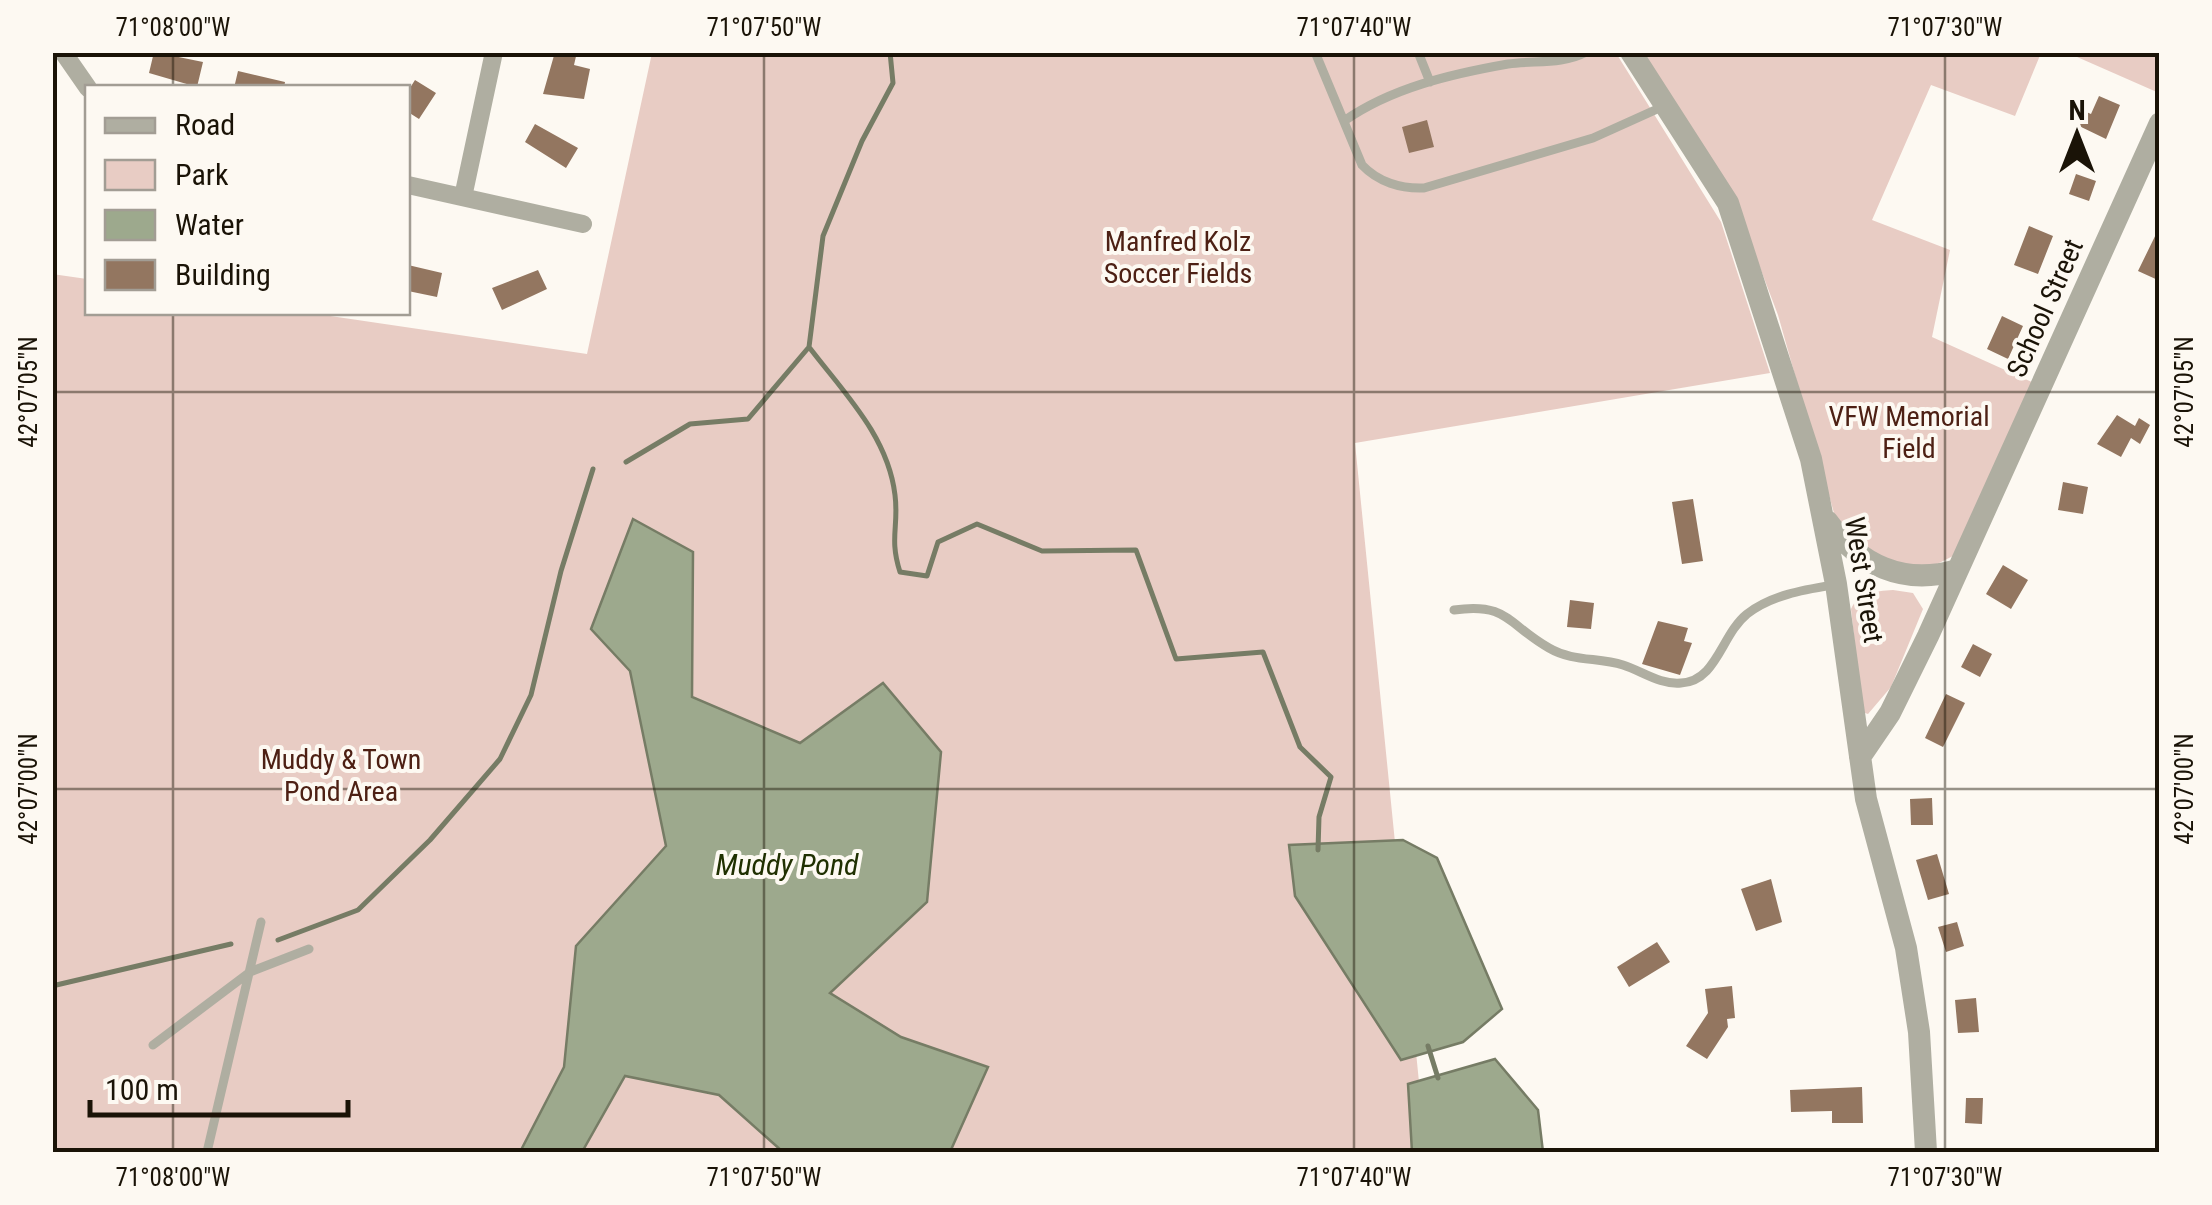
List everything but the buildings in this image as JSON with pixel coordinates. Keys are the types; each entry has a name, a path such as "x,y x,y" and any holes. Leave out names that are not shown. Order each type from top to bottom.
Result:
{"street":[{"path":"63,52 86,85"},
{"path":"462,197 494,52"},
{"name":"West Street","path":"1632,52 1716,180 1738,226 1783,363 1824,518 1866,799 1906,948 1919,1032 1926,1152"},
{"name":"School Street","path":"1860,757 1890,712 1958,570 2155,148 2160,123"},
{"path":"410,185 583,224"},
{"path":"1824,518 1858,555 1889,572 1922,576 1958,570"}],"lane":[{"path":"1315,52 1360,162 1372,175 1400,187 1421,189 1608,133 1666,105"},
{"path":"1418,52 1430,82"},
{"path":"1344,121 1391,94 1430,82 1586,52"},
{"path":"1454,610 1494,608 1547,648 1573,659 1609,661 1676,684 1696,682 1714,662 1727,635 1764,603 1836,584"},
{"path":"207,1152 262,922"},
{"path":"154,1046 250,972 309,949"}],"green space":[{"name":"Muddy & Town Pond Area","path":"652,53 1616,53 1721,222 1770,373 1355,443 1426,1152 950,1152 988,1067 901,1037 830,993 927,902 883,683 800,743 691,697 693,552 591,629 630,671 666,846 577,946 564,1067 520,1152 53,1152 52,274 85,279 85,315 324,315 587,354"},
{"name":"VFW Memorial Field","path":"1643,53 2041,53 2015,116 1931,85 1872,220 1950,250 1932,337 2034,383 1955,555 1933,566 1913,568 1872,555 1836,520 1778,315 1733,196"},
{"path":"2068,53 2159,53 2159,93"},
{"path":"1893,590 1913,593 1923,609 1891,687 1868,714 1862,712 1851,609 1863,595"},
{"path":"624,1076 719,1095 783,1152 582,1152"}],"water":[{"name":"Muddy Pond","path":"633,519 693,552 692,697 800,743 883,683 941,752 927,902 830,993 901,1037 988,1067 950,1152 783,1152 719,1095 625,1076 582,1152 520,1152 564,1067 576,946 666,846 630,671 591,629"},
{"path":"1403,840 1437,858 1502,1009 1463,1042 1401,1060 1295,896 1289,845"},
{"path":"1495,1059 1538,1110 1543,1152 1412,1152 1408,1084"}],"waterway":[{"path":"626,462 690,424 748,419 809,347 823,236 862,141 893,83 890,52"},
{"path":"809,347 862,416 884,453 895,495 895,550 900,572 927,576 938,542 977,524 1042,551 1136,550 1176,659 1263,652 1300,747 1331,777 1319,817 1318,850"},
{"path":"278,940 358,910 430,840 500,759 531,695 561,571 593,469"},
{"path":"52,986 231,944"},
{"path":"1428,1046 1438,1078"}],"park label":[{"name":"Manfred Kolz Soccer Fields","path":"1178,257"}]}
